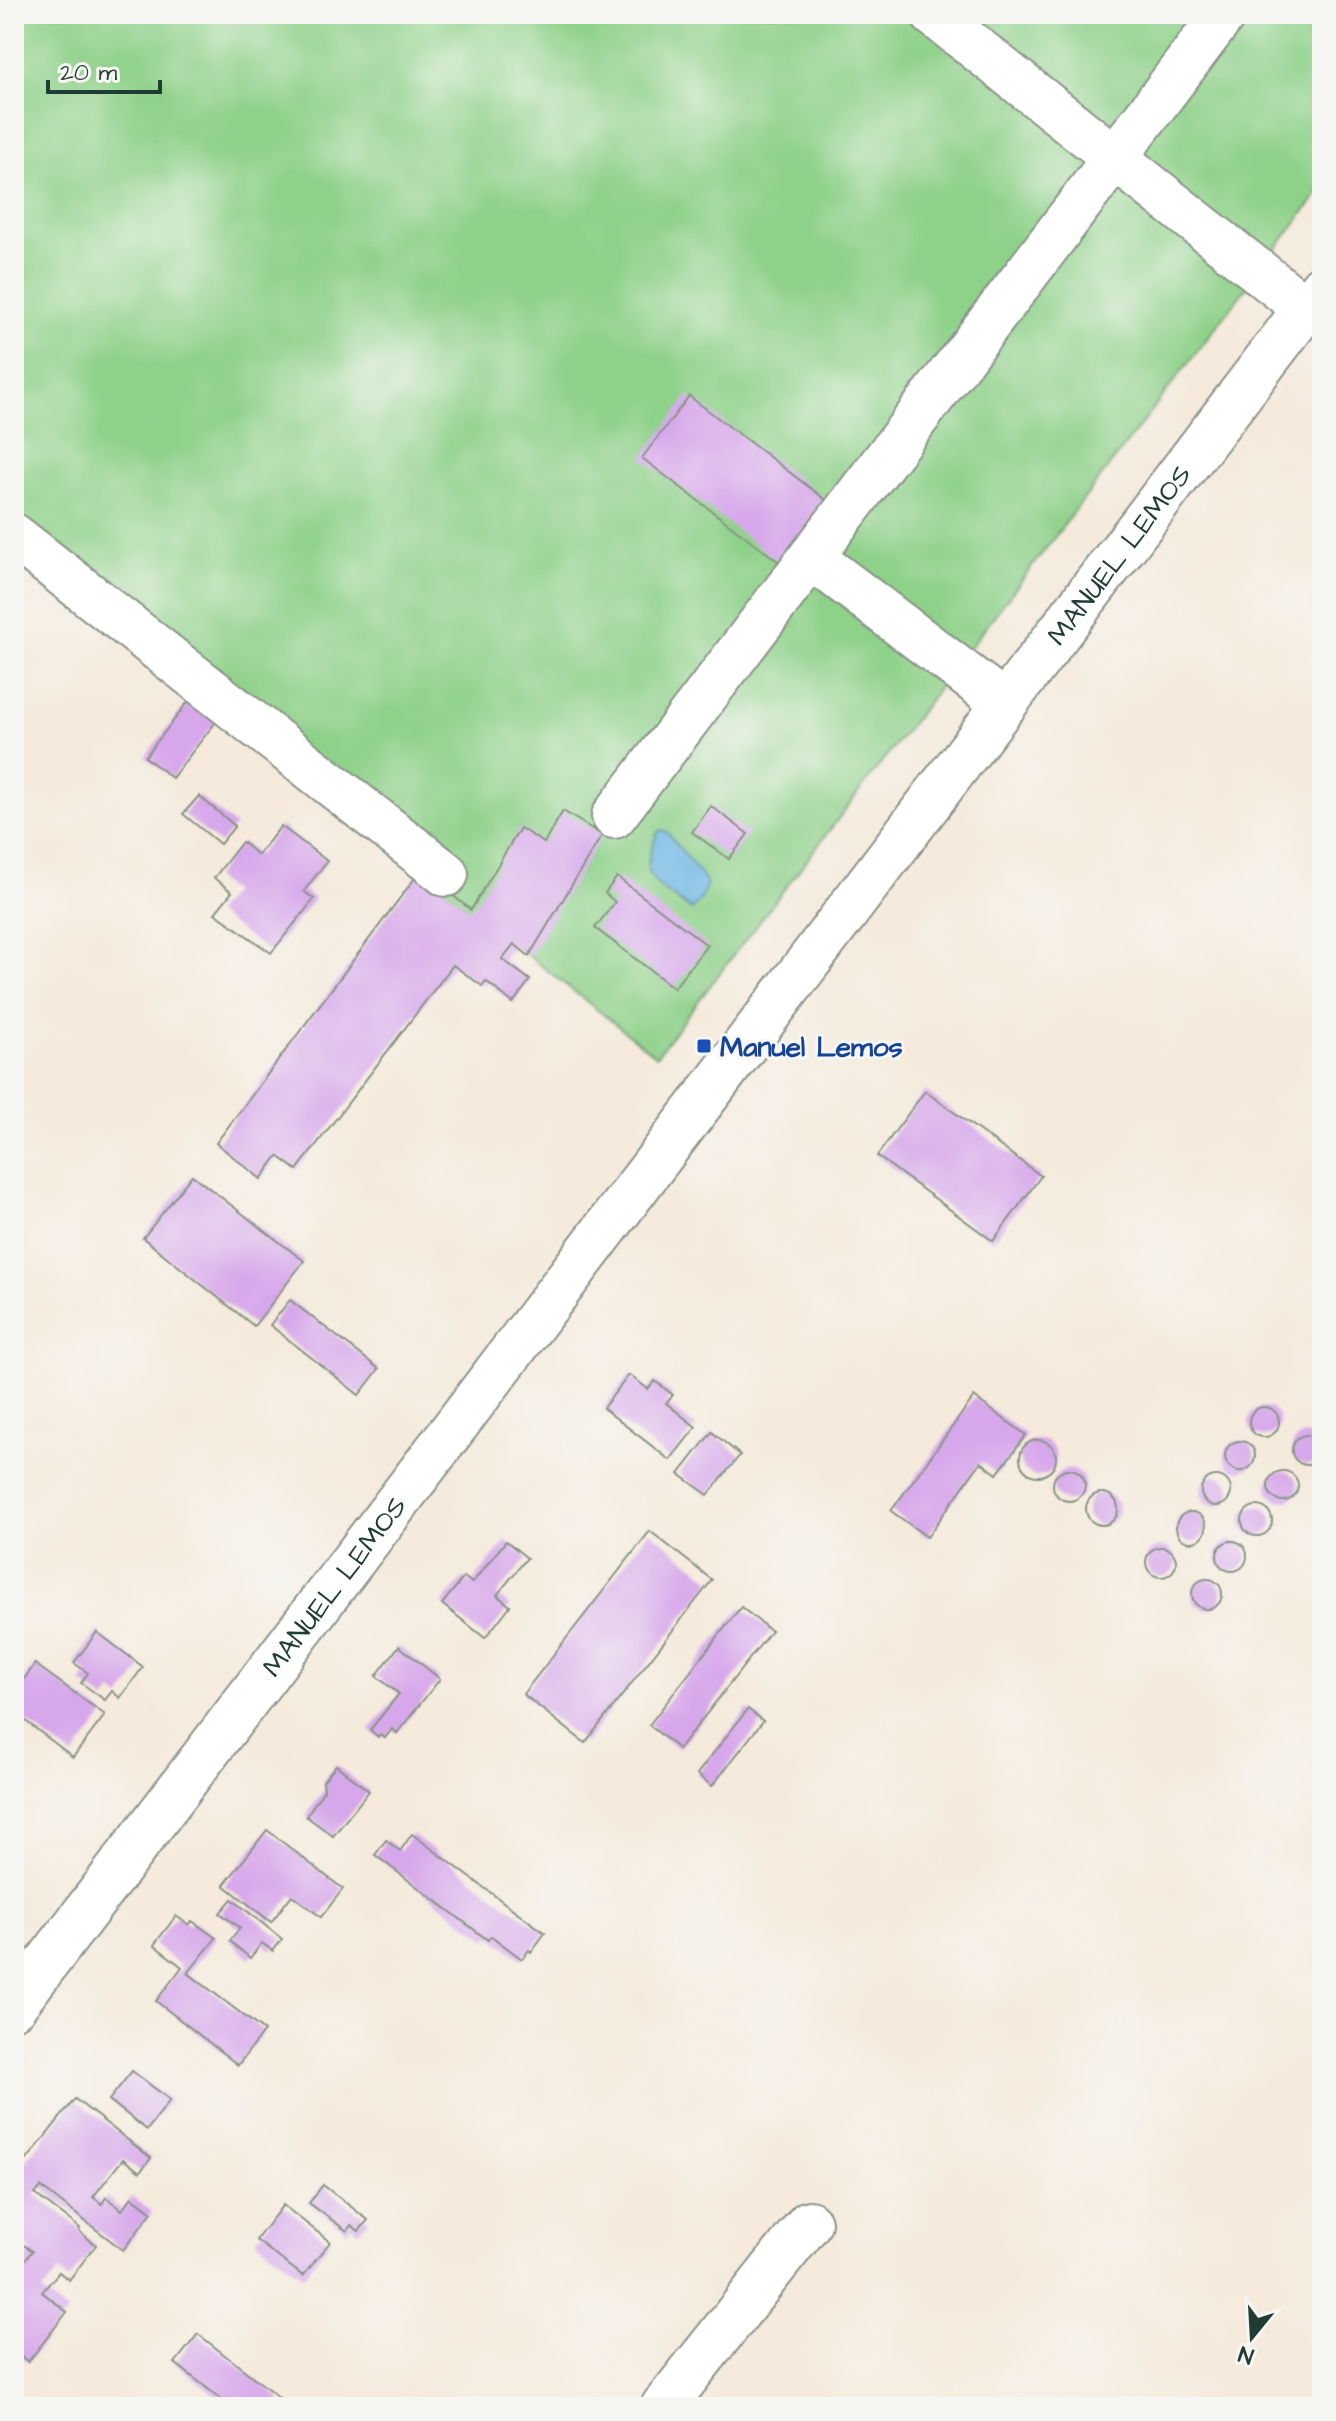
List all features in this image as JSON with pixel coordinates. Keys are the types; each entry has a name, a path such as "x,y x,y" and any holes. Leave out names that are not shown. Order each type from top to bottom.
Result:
{"street":[{"path":"933,14 1114,158 1314,298"},
{"path":"614,816 1224,14"},
{"name":"MANUEL LEMOS","path":"14,2006 1314,298"},
{"path":"14,536 446,874"},
{"path":"811,557 1005,704"},
{"path":"663,2407 809,2223"}],"green space":[{"path":"14,14 1322,14 1322,189 656,1056 14,551"}],"water":[{"path":"661,830 667,832 707,883 701,899 692,910 664,891 649,872 650,853"}],"building":[{"path":"689,396 830,503 783,565 642,458"},
{"path":"195,693 222,714 172,778 145,757"},
{"path":"199,796 235,826 220,844 183,814"},
{"path":"711,806 748,834 729,859 692,832"},
{"path":"563,811 602,835 529,956 514,944 502,959 530,980 513,1003 486,981 482,986 453,965 297,1170 278,1156 261,1179 216,1143 421,870 471,910 520,828 544,843"},
{"path":"281,826 327,861 304,891 314,899 271,953 215,913 232,892 214,878 242,842 258,855"},
{"path":"617,877 707,945 674,988 595,928 615,902 605,893"},
{"path":"925,1091 1041,1176 993,1241 877,1156"},
{"path":"192,1175 304,1261 254,1326 143,1238"},
{"path":"290,1300 379,1369 359,1395 270,1325"},
{"path":"629,1375 648,1389 655,1381 673,1395 666,1403 696,1427 670,1460 603,1408"},
{"path":"974,1397 1026,1435 997,1474 981,1462 927,1537 891,1511"},
{"path":"1264,1407 1275,1411 1279,1422 1275,1433 1264,1437 1253,1433 1249,1422 1253,1411"},
{"path":"712,1432 740,1455 708,1495 679,1474"},
{"path":"1307,1435 1318,1439 1322,1450 1318,1461 1307,1465 1296,1461 1292,1450 1296,1439"},
{"path":"1038,1440 1051,1445 1056,1458 1051,1471 1038,1476 1025,1471 1020,1458 1025,1445"},
{"path":"1240,1441 1251,1445 1255,1456 1251,1467 1240,1471 1229,1467 1225,1456 1229,1445"},
{"path":"1069,1469 1080,1474 1085,1485 1080,1496 1069,1501 1058,1496 1053,1485 1058,1474"},
{"path":"1283,1471 1294,1475 1298,1486 1294,1497 1283,1501 1272,1497 1268,1486 1272,1475"},
{"path":"1216,1476 1227,1480 1231,1491 1227,1502 1216,1506 1205,1502 1201,1491 1205,1480"},
{"path":"1102,1493 1113,1498 1118,1509 1113,1520 1102,1525 1091,1520 1086,1509 1091,1498"},
{"path":"1257,1506 1268,1510 1272,1521 1268,1532 1257,1536 1246,1532 1242,1521 1246,1510"},
{"path":"1191,1512 1202,1516 1206,1527 1202,1538 1191,1542 1180,1538 1176,1527 1180,1516"},
{"path":"650,1531 712,1580 585,1743 523,1694"},
{"path":"506,1541 527,1558 497,1595 510,1606 485,1638 442,1604 464,1577 472,1583"},
{"path":"1232,1541 1243,1545 1247,1556 1243,1567 1232,1571 1221,1567 1217,1556 1221,1545"},
{"path":"1161,1547 1172,1551 1176,1562 1172,1573 1161,1577 1150,1573 1146,1562 1150,1551"},
{"path":"1207,1579 1218,1583 1222,1594 1218,1605 1207,1609 1196,1605 1192,1594 1196,1583"},
{"path":"741,1607 771,1631 679,1749 649,1725"},
{"path":"97,1632 143,1667 120,1698 112,1691 105,1700 81,1683 88,1673 74,1663"},
{"path":"399,1646 440,1679 397,1733 392,1729 385,1738 381,1735 378,1737 370,1730 399,1694 376,1676"},
{"path":"35,1664 105,1715 73,1757 14,1712 14,1693"},
{"path":"748,1709 763,1721 712,1786 697,1774"},
{"path":"336,1765 369,1791 333,1836 306,1816 324,1790 323,1781"},
{"path":"267,1830 343,1889 321,1917 292,1895 271,1922 224,1885"},
{"path":"412,1834 545,1933 531,1952 529,1950 522,1959 491,1936 488,1940 375,1855 386,1840 400,1851"},
{"path":"232,1899 282,1939 273,1951 262,1943 250,1958 230,1941 240,1928 220,1913"},
{"path":"176,1916 189,1925 192,1921 216,1938 188,1973 264,2031 238,2065 156,2001 182,1967 154,1945"},
{"path":"132,2071 170,2100 147,2130 109,2100"},
{"path":"75,2099 151,2158 140,2172 123,2159 93,2197 102,2204 106,2197 122,2210 132,2197 152,2212 123,2250 41,2187 35,2194 80,2228 79,2231 96,2245 69,2280 59,2272 42,2292 67,2312 28,2362 14,2351 14,2270 32,2251 14,2238 14,2176"},
{"path":"323,2185 368,2220 359,2231 351,2225 347,2231 309,2203"},
{"path":"283,2205 330,2242 303,2276 256,2240"},
{"path":"198,2334 281,2399 275,2407 231,2407 175,2363"}],"place":[{"name":"Manuel Lemos","path":"704,1046"}]}
